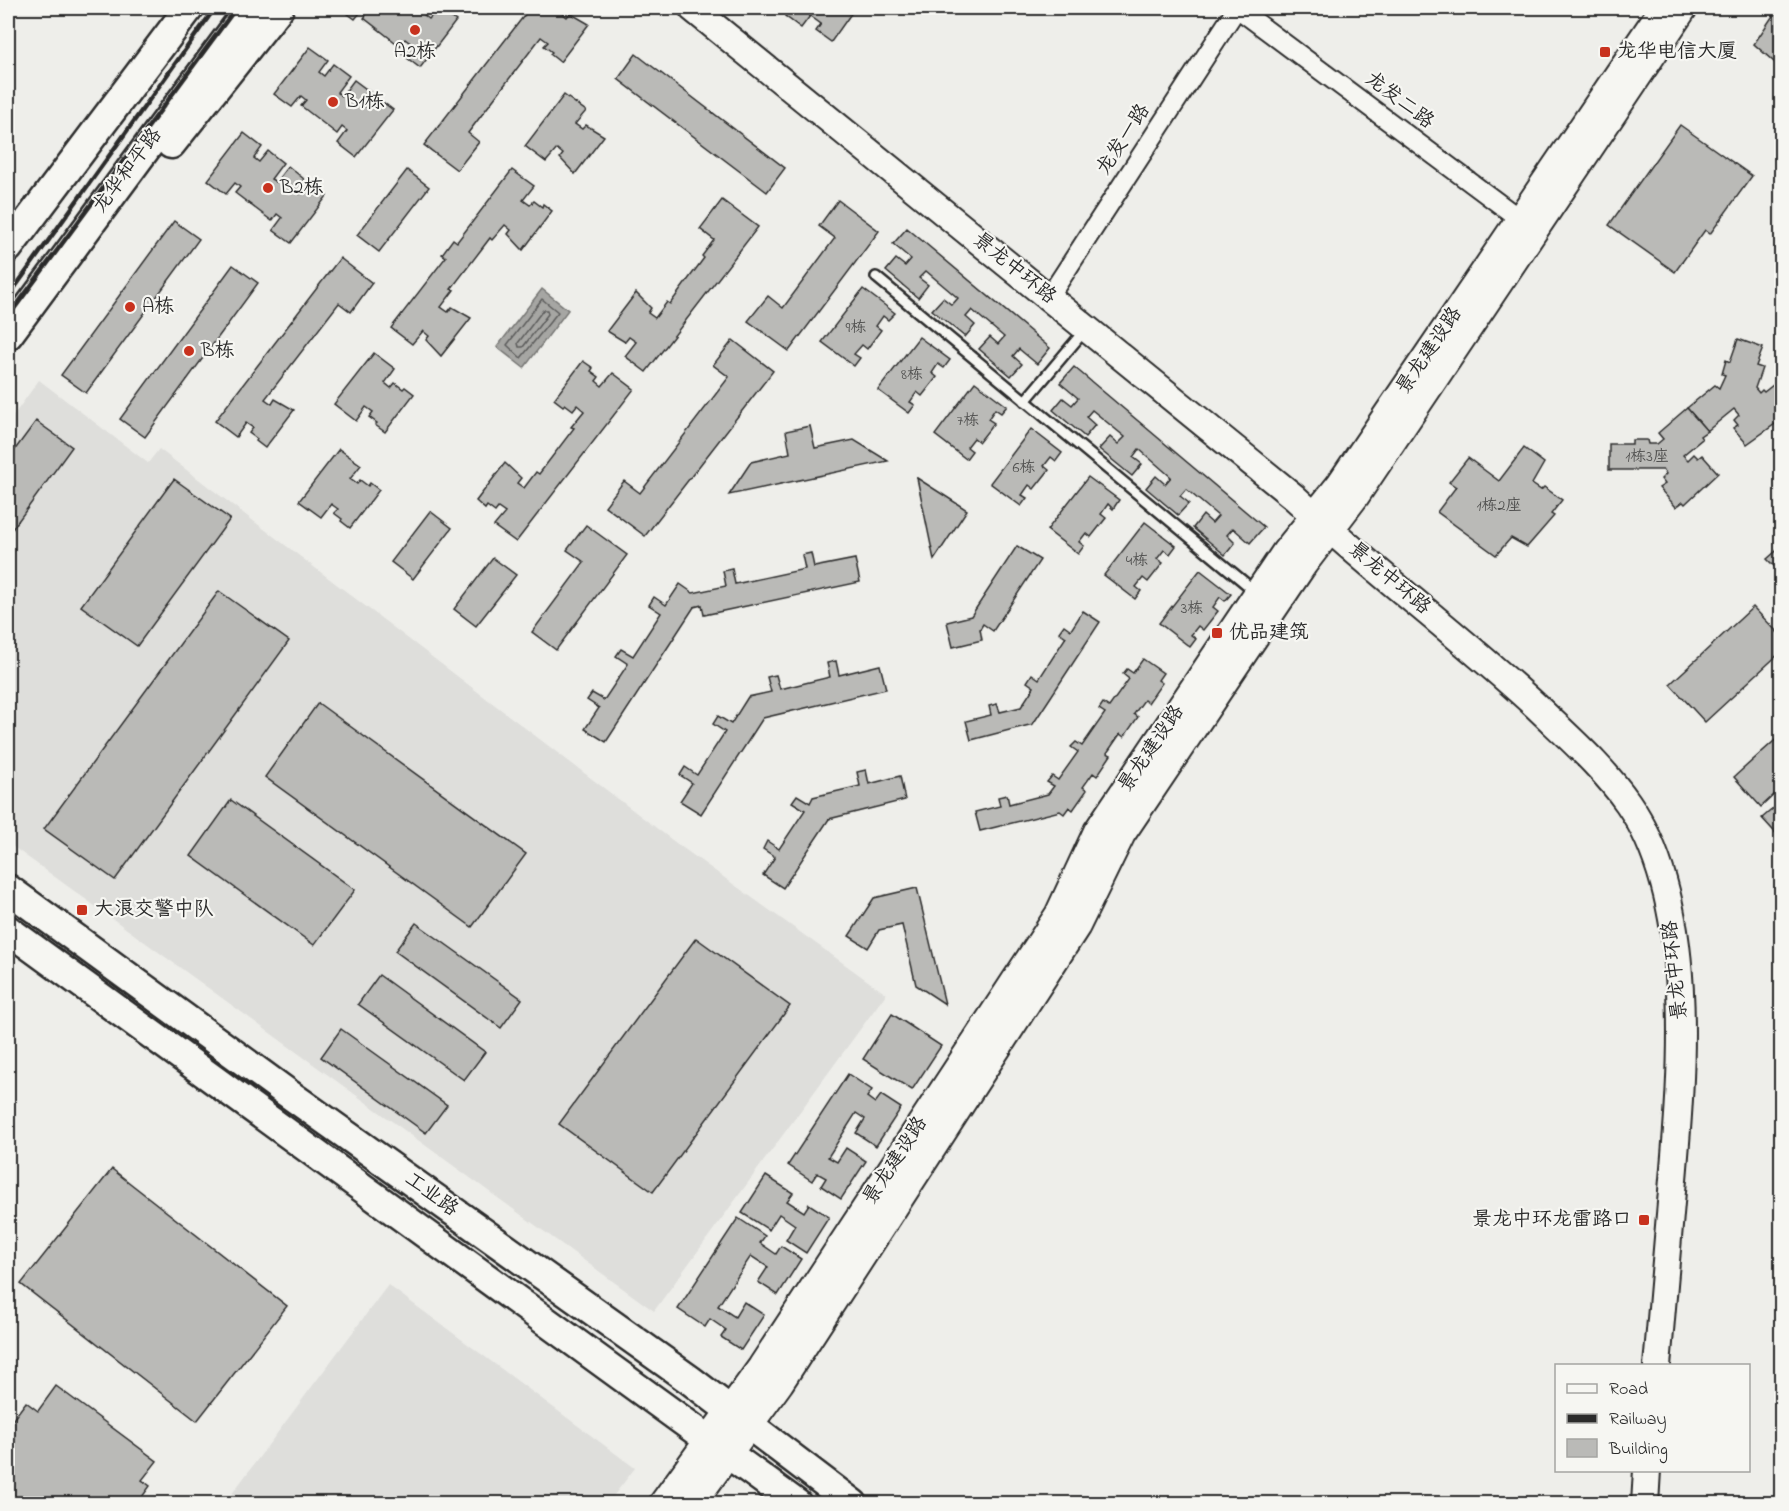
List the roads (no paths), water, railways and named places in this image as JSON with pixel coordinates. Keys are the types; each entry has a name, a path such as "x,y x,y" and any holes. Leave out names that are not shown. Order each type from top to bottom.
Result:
{"main road":[{"path":"8,248 189,8"},
{"name":"龙华和平路","path":"8,335 250,8"},
{"path":"81,235 138,182 165,152 279,8"},
{"name":"景龙中环路","path":"692,8 1370,561 1512,684 1587,754 1629,805 1656,863 1674,932 1682,1045 1681,1090 1657,1364"},
{"name":"景龙建设路","path":"739,1419 761,1367 1058,915 1097,831 1284,552 1356,496 1663,8"},
{"name":"景龙建设路","path":"1527,225 1684,8"},
{"name":"景龙建设路","path":"662,1503 719,1446 739,1419 780,1383 1077,926 1122,834 1322,523"},
{"name":"工业路","path":"8,889 853,1503"},
{"name":"工业路","path":"8,930 797,1503"},
{"name":"景龙建设路","path":"692,1503 719,1446"},
{"path":"1645,1503 1647,1472"}],"street":[{"name":"龙发一路","path":"1049,297 1237,8"},
{"name":"龙发二路","path":"1237,8 1527,225"}],"lane":[{"path":"876,278 1257,593"},
{"path":"1025,401 1087,328"}],"water":[{"path":"542,289 568,310 524,368 497,347"}],"railway":[{"path":"8,297 215,8"},
{"path":"8,317 236,8"}],"place":[{"name":"A2栋","path":"415,30"},
{"name":"龙华电信大厦","path":"1605,52"},
{"name":"B1栋","path":"333,102"},
{"name":"B2栋","path":"268,188"},
{"name":"A栋","path":"130,307"},
{"name":"B栋","path":"189,351"},
{"name":"优品建筑","path":"1217,633"},
{"name":"大浪交警中队","path":"82,910"},
{"name":"景龙中环龙雷路口","path":"1644,1220"}]}
